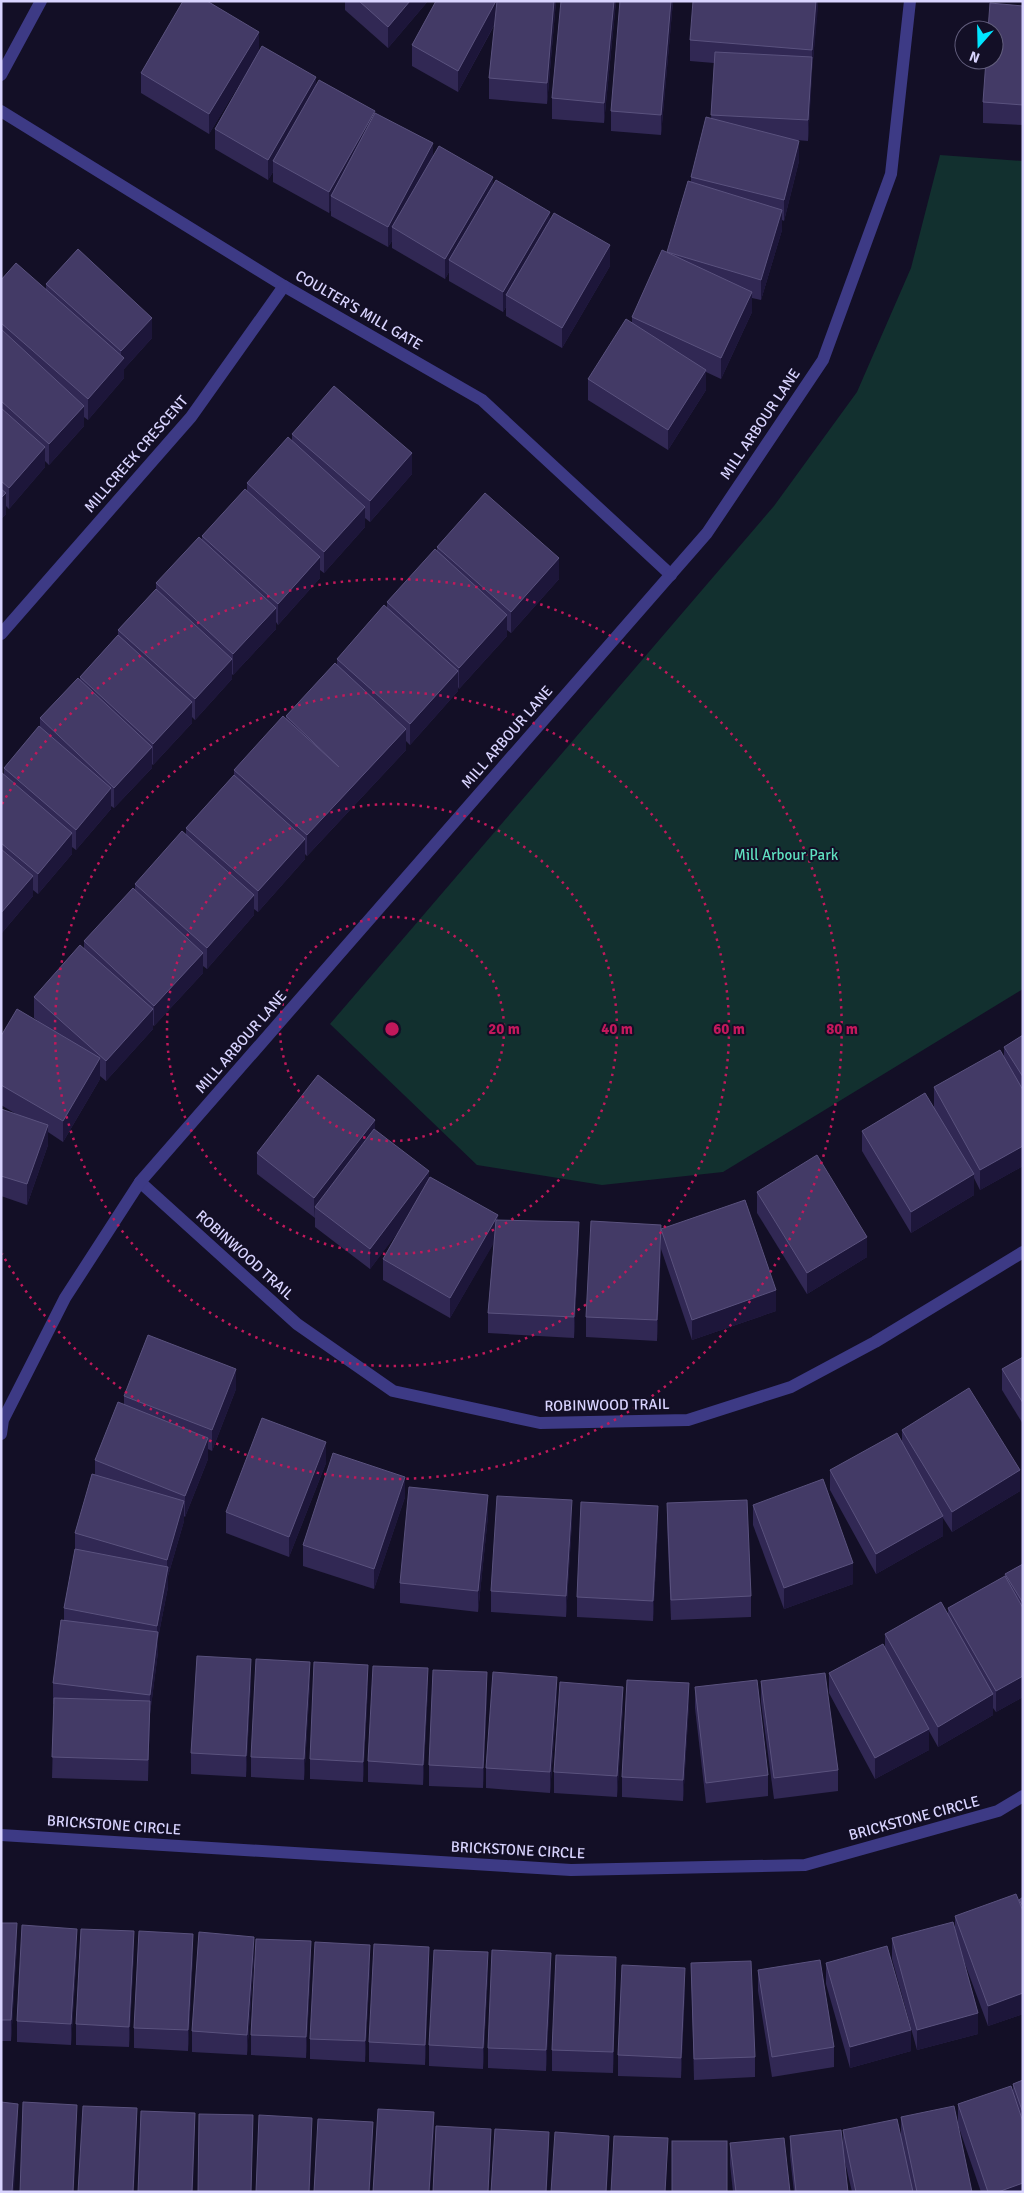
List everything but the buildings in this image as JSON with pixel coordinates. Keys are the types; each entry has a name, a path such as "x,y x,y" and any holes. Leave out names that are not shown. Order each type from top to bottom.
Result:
{"street":[{"path":"1,75 41,1"},
{"name":"MILL ARBOUR LANE","path":"1,1434 2,1420 65,1298 140,1182 706,533 824,360 891,174 910,1"},
{"name":"COULTER'S MILL GATE","path":"1,111 284,286 482,400 671,575"},
{"name":"MILLCREEK CRESCENT","path":"1,634 191,417 284,286"},
{"name":"ROBINWOOD TRAIL","path":"140,1182 297,1324 393,1391 540,1423 688,1420 791,1387 875,1342 1023,1252"},
{"name":"BRICKSTONE CIRCLE","path":"1,1835 571,1870 805,1864 998,1811 1023,1796"}],"green space":[{"name":"Mill Arbour Park","path":"940,155 1023,161 1023,989 723,1172 602,1185 477,1165 330,1024 774,506 857,392 911,268"}]}
